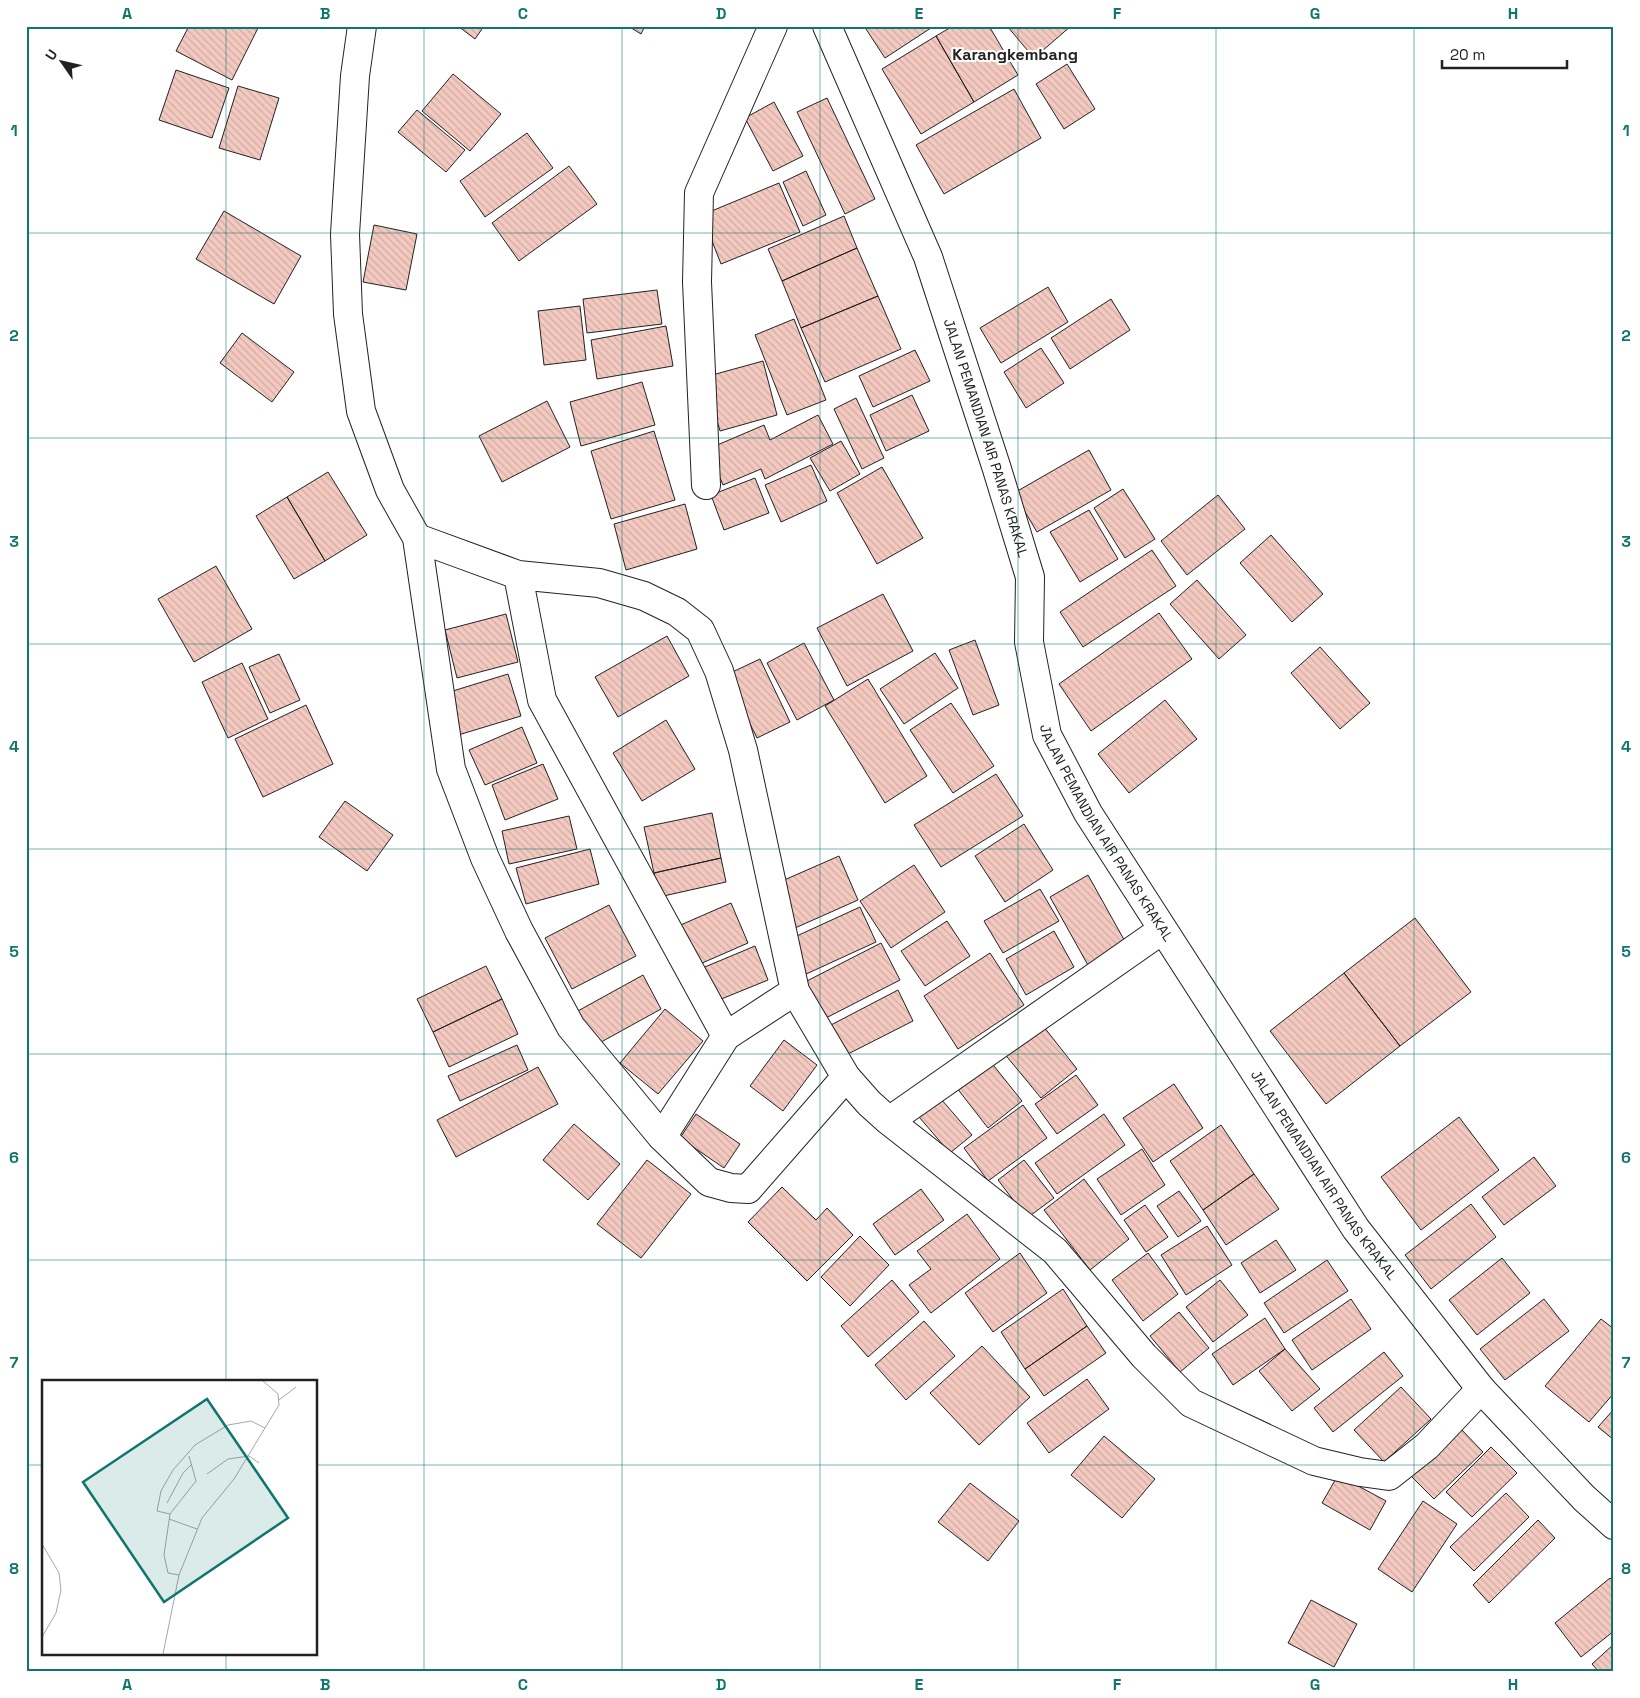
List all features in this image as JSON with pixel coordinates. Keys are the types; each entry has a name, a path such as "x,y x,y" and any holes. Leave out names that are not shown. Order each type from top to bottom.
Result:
{"street":[{"path":"362,26 355,76 345,234 348,314 361,411 390,490 417,538 451,769 485,858 519,931 571,1027 662,1137 709,1182 731,1188 748,1189 846,1077"},
{"path":"706,485 697,282 699,193 773,26"},
{"name":"JALAN PEMANDIAN AIR PANAS KRAKAL","path":"827,26 928,257 996,466 1030,577 1029,642 1047,735 1088,813 1356,1229 1482,1389 1584,1498 1614,1525"},
{"path":"417,538 518,575 599,583 644,596 677,612 700,630 719,671 743,750 795,991 846,1077 869,1103 889,1121 1055,1251 1144,1356 1191,1403 1314,1461 1360,1472 1389,1476 1427,1446 1482,1389"},
{"path":"518,575 542,700 726,1036"},
{"path":"889,1121 1162,930"},
{"path":"662,1137 726,1036 795,991"}],"building":[{"path":"189,26 259,26 232,80 176,51"},
{"path":"458,26 484,26 475,39"},
{"path":"628,26 645,26 641,34"},
{"path":"864,26 934,26 885,58"},
{"path":"953,26 989,26 1018,75 974,102 936,36"},
{"path":"1007,26 1071,26 1034,58"},
{"path":"936,36 974,102 921,134 882,69"},
{"path":"1067,64 1095,109 1064,129 1036,84"},
{"path":"176,70 229,88 212,138 159,120"},
{"path":"453,74 501,114 470,151 422,111"},
{"path":"238,86 279,98 260,160 219,148"},
{"path":"1014,89 1041,138 944,194 916,145"},
{"path":"827,98 875,199 845,214 797,112"},
{"path":"774,102 803,156 773,171 745,118"},
{"path":"417,110 465,150 446,172 398,132"},
{"path":"527,133 553,168 485,217 460,181"},
{"path":"569,166 597,204 519,261 492,223"},
{"path":"806,171 826,215 803,226 783,182"},
{"path":"779,183 800,232 721,264 702,215"},
{"path":"224,211 301,256 274,304 196,259"},
{"path":"844,216 857,248 782,281 768,249"},
{"path":"374,225 417,234 406,290 363,282"},
{"path":"857,248 878,296 801,328 782,281"},
{"path":"1048,287 1068,322 1001,363 980,328"},
{"path":"657,290 662,324 587,333 583,299"},
{"path":"878,296 901,349 825,382 801,328"},
{"path":"1111,299 1130,330 1070,369 1051,338"},
{"path":"580,306 586,360 544,365 538,311"},
{"path":"794,319 826,400 787,415 755,335"},
{"path":"666,326 673,366 597,379 591,340"},
{"path":"242,333 294,372 272,402 220,363"},
{"path":"1041,348 1064,383 1026,408 1004,372"},
{"path":"915,350 930,381 873,407 859,376"},
{"path":"763,361 777,415 720,431 705,377"},
{"path":"642,382 655,425 581,446 570,402"},
{"path":"912,395 929,431 886,451 870,415"},
{"path":"856,398 884,458 862,469 834,409"},
{"path":"547,401 570,447 502,482 479,436"},
{"path":"818,415 833,444 765,479 761,469 723,485 708,449 764,425 770,440"},
{"path":"654,431 675,500 611,519 591,451"},
{"path":"841,441 860,474 830,491 810,458"},
{"path":"1089,450 1111,490 1037,532 1014,493"},
{"path":"811,465 827,501 781,522 765,485"},
{"path":"882,467 923,538 877,564 837,493"},
{"path":"328,472 367,535 325,561 287,497"},
{"path":"755,478 769,513 724,530 711,495"},
{"path":"1123,489 1155,539 1125,558 1094,508"},
{"path":"1218,495 1245,529 1187,575 1161,541"},
{"path":"287,497 325,561 294,579 256,516"},
{"path":"685,504 697,549 626,570 614,524"},
{"path":"1089,510 1118,559 1080,582 1050,532"},
{"path":"1271,535 1323,594 1292,622 1240,563"},
{"path":"1152,550 1176,586 1083,647 1060,612"},
{"path":"216,566 252,629 194,662 158,599"},
{"path":"1197,580 1246,635 1219,659 1170,604"},
{"path":"883,594 913,651 847,686 817,628"},
{"path":"1159,613 1192,659 1091,731 1059,684"},
{"path":"506,614 518,662 457,678 445,630"},
{"path":"667,636 689,676 618,717 595,677"},
{"path":"975,640 999,705 973,715 949,650"},
{"path":"804,643 834,700 797,720 767,663"},
{"path":"1320,647 1370,703 1340,729 1291,673"},
{"path":"935,653 958,688 904,724 880,689"},
{"path":"279,654 300,700 270,713 249,667"},
{"path":"760,659 790,722 757,738 726,675"},
{"path":"242,663 268,719 228,738 202,682"},
{"path":"508,674 521,716 455,736 443,694"},
{"path":"868,679 927,776 885,803 825,706"},
{"path":"1165,700 1197,739 1129,793 1098,754"},
{"path":"951,703 994,766 953,793 910,730"},
{"path":"306,705 333,764 263,797 235,739"},
{"path":"666,720 695,769 642,801 613,753"},
{"path":"522,727 537,763 485,785 469,750"},
{"path":"543,764 558,799 505,820 492,785"},
{"path":"996,774 1023,816 941,867 914,825"},
{"path":"345,801 393,835 367,871 319,837"},
{"path":"712,813 721,858 654,873 644,827"},
{"path":"569,816 577,849 509,864 502,831"},
{"path":"1024,824 1053,870 1005,902 975,856"},
{"path":"590,849 599,884 526,904 516,868"},
{"path":"839,856 858,900 795,928 775,884"},
{"path":"721,858 726,882 659,897 654,873"},
{"path":"914,865 945,912 891,948 860,901"},
{"path":"1088,875 1127,945 1089,967 1050,897"},
{"path":"1040,889 1059,921 1003,953 984,921"},
{"path":"731,903 748,943 693,967 676,927"},
{"path":"609,905 636,956 572,989 545,938"},
{"path":"860,907 876,942 804,975 788,940"},
{"path":"1415,918 1471,992 1400,1046 1344,973"},
{"path":"947,921 970,956 925,986 901,951"},
{"path":"1054,931 1074,967 1026,995 1006,959"},
{"path":"881,943 900,980 822,1020 803,983"},
{"path":"755,946 768,980 714,1002 700,969"},
{"path":"990,953 1024,1005 958,1049 924,996"},
{"path":"486,966 502,999 433,1032 417,999"},
{"path":"1344,973 1400,1046 1326,1104 1270,1031"},
{"path":"643,975 661,1009 594,1046 576,1012"},
{"path":"898,990 913,1021 844,1056 829,1026"},
{"path":"502,999 518,1034 449,1067 433,1032"},
{"path":"665,1009 703,1041 658,1094 620,1063"},
{"path":"1040,1022 1077,1069 1041,1098 1003,1052"},
{"path":"784,1040 817,1065 783,1111 750,1086"},
{"path":"517,1045 528,1070 460,1101 448,1076"},
{"path":"986,1056 1022,1101 988,1128 953,1083"},
{"path":"538,1067 558,1104 456,1157 437,1120"},
{"path":"1076,1075 1098,1105 1057,1134 1035,1104"},
{"path":"1174,1084 1203,1128 1153,1162 1123,1118"},
{"path":"935,1092 972,1135 950,1153 913,1110"},
{"path":"1023,1105 1047,1138 988,1181 964,1148"},
{"path":"696,1114 740,1144 724,1168 680,1138"},
{"path":"1104,1114 1125,1145 1057,1194 1035,1163"},
{"path":"1459,1117 1499,1170 1421,1230 1381,1177"},
{"path":"574,1124 620,1164 588,1200 543,1160"},
{"path":"1221,1125 1254,1174 1203,1210 1170,1161"},
{"path":"1142,1149 1165,1185 1121,1215 1097,1179"},
{"path":"1534,1157 1556,1186 1504,1225 1482,1197"},
{"path":"647,1160 691,1194 641,1258 597,1224"},
{"path":"1024,1160 1054,1198 1027,1218 998,1180"},
{"path":"1254,1174 1279,1209 1226,1245 1203,1210"},
{"path":"1084,1179 1129,1239 1090,1270 1044,1210"},
{"path":"782,1187 816,1220 827,1208 853,1235 807,1281 748,1222"},
{"path":"921,1189 944,1220 895,1255 873,1224"},
{"path":"1179,1191 1201,1221 1178,1237 1157,1206"},
{"path":"1471,1204 1496,1237 1431,1289 1405,1255"},
{"path":"1145,1205 1168,1237 1146,1252 1124,1220"},
{"path":"967,1214 1000,1259 931,1313 909,1285 931,1269 917,1251"},
{"path":"1207,1226 1232,1265 1186,1295 1161,1255"},
{"path":"860,1236 889,1265 850,1306 821,1277"},
{"path":"1276,1240 1296,1270 1260,1293 1241,1263"},
{"path":"1020,1253 1047,1293 993,1332 965,1293"},
{"path":"1148,1253 1178,1294 1143,1321 1112,1280"},
{"path":"1502,1258 1530,1293 1477,1335 1449,1300"},
{"path":"1327,1260 1348,1291 1284,1333 1264,1303"},
{"path":"892,1280 919,1312 868,1357 841,1326"},
{"path":"1220,1280 1248,1315 1213,1342 1186,1307"},
{"path":"1063,1289 1087,1326 1025,1369 1001,1332"},
{"path":"1351,1299 1371,1329 1312,1370 1292,1340"},
{"path":"1544,1299 1569,1331 1505,1380 1480,1349"},
{"path":"1179,1312 1209,1348 1180,1372 1150,1336"},
{"path":"1265,1318 1285,1349 1233,1385 1212,1354"},
{"path":"1601,1319 1614,1329 1614,1393 1589,1422 1545,1386"},
{"path":"924,1321 955,1356 906,1400 875,1365"},
{"path":"1087,1326 1106,1353 1044,1396 1025,1369"},
{"path":"982,1346 1030,1397 979,1445 930,1393"},
{"path":"1285,1349 1320,1389 1292,1411 1259,1371"},
{"path":"1384,1352 1403,1376 1333,1432 1314,1408"},
{"path":"1087,1379 1109,1409 1049,1453 1027,1423"},
{"path":"1401,1387 1431,1419 1384,1462 1354,1430"},
{"path":"1614,1409 1614,1440 1598,1427"},
{"path":"1460,1428 1483,1452 1434,1499 1411,1476"},
{"path":"1104,1436 1155,1479 1122,1518 1071,1475"},
{"path":"1491,1447 1517,1473 1472,1517 1446,1492"},
{"path":"1338,1475 1386,1501 1370,1530 1322,1503"},
{"path":"970,1483 1019,1521 988,1561 938,1522"},
{"path":"1506,1493 1529,1517 1474,1571 1450,1547"},
{"path":"1423,1501 1457,1524 1412,1592 1378,1569"},
{"path":"1538,1520 1555,1538 1489,1603 1473,1585"},
{"path":"1610,1578 1614,1582 1614,1631 1581,1657 1555,1623"},
{"path":"1311,1600 1357,1624 1334,1667 1288,1643"},
{"path":"1614,1644 1614,1672 1599,1672 1592,1664"}],"district":[{"name":"Karangkembang","path":"1015,54"}]}
